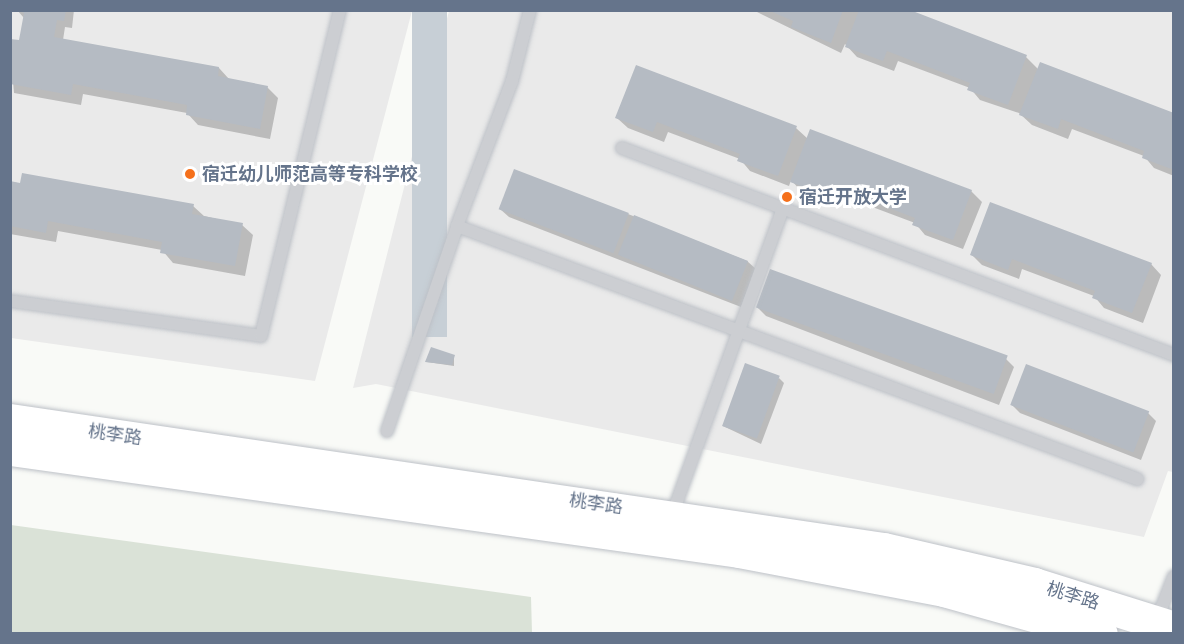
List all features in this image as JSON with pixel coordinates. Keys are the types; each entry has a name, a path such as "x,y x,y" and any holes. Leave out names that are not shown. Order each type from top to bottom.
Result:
{"main road":[{"name":"桃李路","path":"10,420 672,515 884,549 1034,584 1160,628"},
{"name":"桃李路","path":"10,448 751,553 944,590 1101,633"}],"lane":[{"path":"10,301 261,336 340,10"},
{"path":"387,431 457,226 512,81 530,10"},
{"path":"622,148 1173,355"},
{"path":"672,515 783,208"},
{"path":"457,226 738,333 1137,479"},
{"path":"1160,628 1173,576"}],"shaded area":[{"name":"宿迁幼儿师范高等专科学校","path":"11,11 412,11 315,381 11,338"},
{"path":"412,11 447,11 447,337 412,337"},
{"name":"宿迁开放大学","path":"449,11 1173,11 1173,472 1168,471 1144,537 376,384 353,388"},
{"path":"11,525 531,597 532,633 11,633"}],"building":[{"path":"17,10 66,10 64,21 57,20 54,37 219,67 218,76 268,86 260,129 186,115 187,105 73,84 71,95 10,84 10,39 19,40 24,13"},
{"path":"768,10 843,10 831,43 791,27 793,21"},
{"path":"859,10 910,10 1027,55 1008,105 967,90 970,83 887,51 883,61 845,47"},
{"path":"1040,62 1174,113 1174,170 1142,158 1144,151 1061,119 1058,129 1019,115"},
{"path":"636,65 797,126 778,176 737,161 740,154 657,122 653,132 615,118"},
{"path":"810,129 972,190 953,240 912,225 915,218 832,186 828,196 790,182"},
{"path":"514,169 629,213 613,253 499,209"},
{"path":"22,173 194,204 192,214 243,223 235,266 160,253 162,242 48,221 46,233 10,226 10,181 20,183"},
{"path":"990,202 1152,263 1132,313 1092,298 1095,291 1012,259 1008,270 970,255"},
{"path":"634,215 748,261 732,301 618,255"},
{"path":"770,269 1008,356 994,394 756,308"},
{"path":"431,347 455,355 452,365 425,362"},
{"path":"745,363 780,376 757,439 722,426"},
{"path":"1026,364 1149,411 1133,452 1010,405"}],"place":[{"name":"宿迁幼儿师范高等专科学校","path":"190,174"},
{"name":"宿迁开放大学","path":"787,197"}]}
